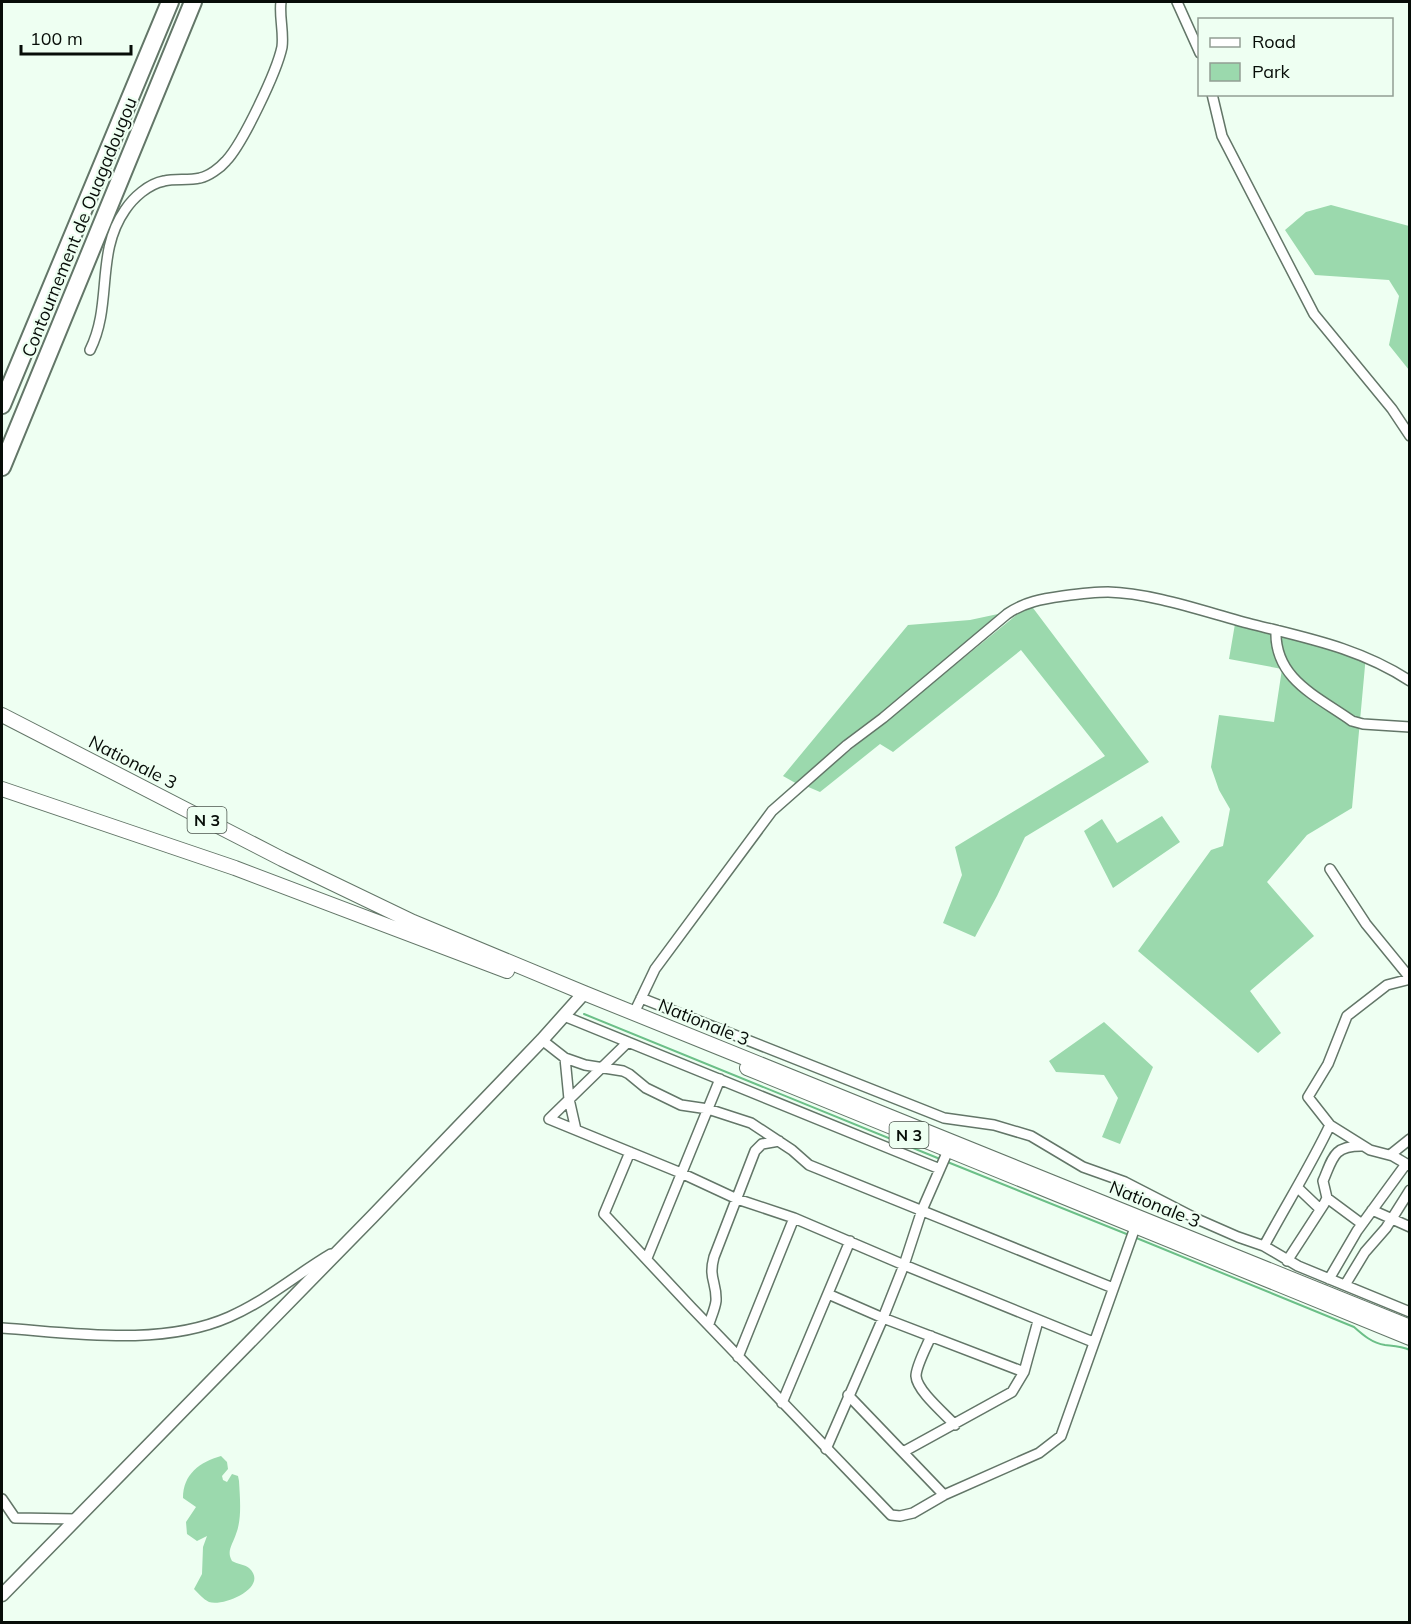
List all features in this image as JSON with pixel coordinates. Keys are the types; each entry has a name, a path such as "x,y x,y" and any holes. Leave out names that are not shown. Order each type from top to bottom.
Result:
{"highway":[{"name":"Contournement de Ouagadougou","path":"2,405 170,2"},
{"name":"Contournement de Ouagadougou","path":"2,467 193,2"}],"main road":[{"name":"Nationale 3","path":"2,715 282,859 414,922 582,996 950,1146 1410,1327"},
{"name":"Nationale 3","path":"2,789 246,872 582,996 634,1012 950,1146"},
{"path":"2,1595 341,1248 582,996"},
{"name":"Nationale 3","path":"1138,1221 1410,1338"}],"street":[{"path":"90,350 102,315 107,250 124,210 135,197 153,185 163,181 200,178 212,173 227,161 279,60 282,43 281,2"},
{"path":"1177,2 1198,49"},
{"path":"1212,96 1222,136 1314,314 1392,408 1410,436"},
{"path":"634,1012 655,969 772,811 847,745 883,718 1015,608 1023,604 1045,598 1109,592 1134,595 1327,642 1369,659 1410,681"},
{"path":"1276,630 1275,645 1279,657 1287,673 1296,682 1352,721 1363,724 1410,727"},
{"path":"1329,1279 1362,1224 1408,1165 1390,1155 1376,1153 1360,1146 1329,1125 1308,1097 1328,1064 1347,1016 1387,985 1410,979 1366,924 1330,869"},
{"path":"641,998 944,1118 994,1125 1031,1136 1083,1167 1125,1182 1197,1219 1264,1246 1287,1261 1410,1312"},
{"path":"564,1016 939,1169"},
{"path":"542,1040 574,1063 629,1074 646,1088 681,1105 708,1109 752,1123 792,1150 809,1165 1113,1288"},
{"path":"628,1042 549,1119 1093,1342"},
{"path":"565,1058 569,1099 576,1130"},
{"path":"646,1258 720,1079"},
{"path":"1264,1246 1298,1188 1329,1125"},
{"path":"1390,1155 1410,1139"},
{"path":"709,1324 716,1304 710,1270 754,1151 762,1144 779,1141"},
{"path":"826,1449 883,1318 922,1210 950,1146"},
{"path":"1360,1146 1341,1148 1323,1181 1327,1198 1362,1224"},
{"path":"630,1152 604,1214 891,1515 900,1516 913,1513 944,1496 1039,1453 1056,1442 1061,1436 1138,1221"},
{"path":"1312,1161 1328,1170"},
{"path":"1298,1188 1320,1209"},
{"path":"1346,1285 1365,1252 1377,1241 1408,1195"},
{"path":"1287,1261 1327,1198"},
{"path":"1372,1210 1410,1227"},
{"path":"738,1357 794,1218"},
{"path":"782,1402 850,1241"},
{"path":"2,1328 87,1334 144,1335 176,1332 230,1317 341,1248"},
{"path":"828,1294 883,1318 1024,1372"},
{"path":"903,1452 1012,1392 1024,1372 1038,1321"},
{"path":"931,1336 916,1374 918,1383 955,1425"},
{"path":"848,1395 944,1496"},
{"path":"2,1499 15,1518 77,1519"}],"green space":[{"path":"1331,205 1409,226 1409,370 1389,345 1399,296 1389,280 1315,275 1285,230 1306,212"},
{"path":"1030,604 1149,762 1025,837 975,937 943,923 962,875 955,847 1105,756 1021,650 893,752 880,744 820,792 806,786"},
{"path":"1012,611 799,785 783,776 908,625 970,620"},
{"path":"1236,618 1318,636 1366,655 1352,808 1307,835 1267,882 1314,936 1250,991 1281,1033 1258,1053 1138,951 1211,850 1223,846 1230,809 1219,790 1211,767 1219,715 1274,722 1282,669 1229,659"},
{"path":"1162,816 1180,842 1113,888 1084,831 1102,819 1117,843"},
{"path":"1104,1022 1153,1067 1120,1144 1102,1137 1118,1098 1104,1075 1056,1072 1049,1061"},
{"path":"221,1456 227,1462 228,1469 222,1476 223,1480 227,1482 232,1474 238,1476 239,1481 239,1522 230,1557 232,1561 249,1568 254,1575 254,1582 242,1594 216,1603 207,1601 194,1589 202,1574 203,1547 207,1536 197,1541 187,1534 186,1522 196,1507 183,1498 186,1482 194,1470"}],"waterway":[{"path":"584,1014 940,1159"},
{"path":"945,1161 1129,1235"},
{"path":"1134,1237 1354,1327 1364,1336 1376,1342 1410,1350"}]}
